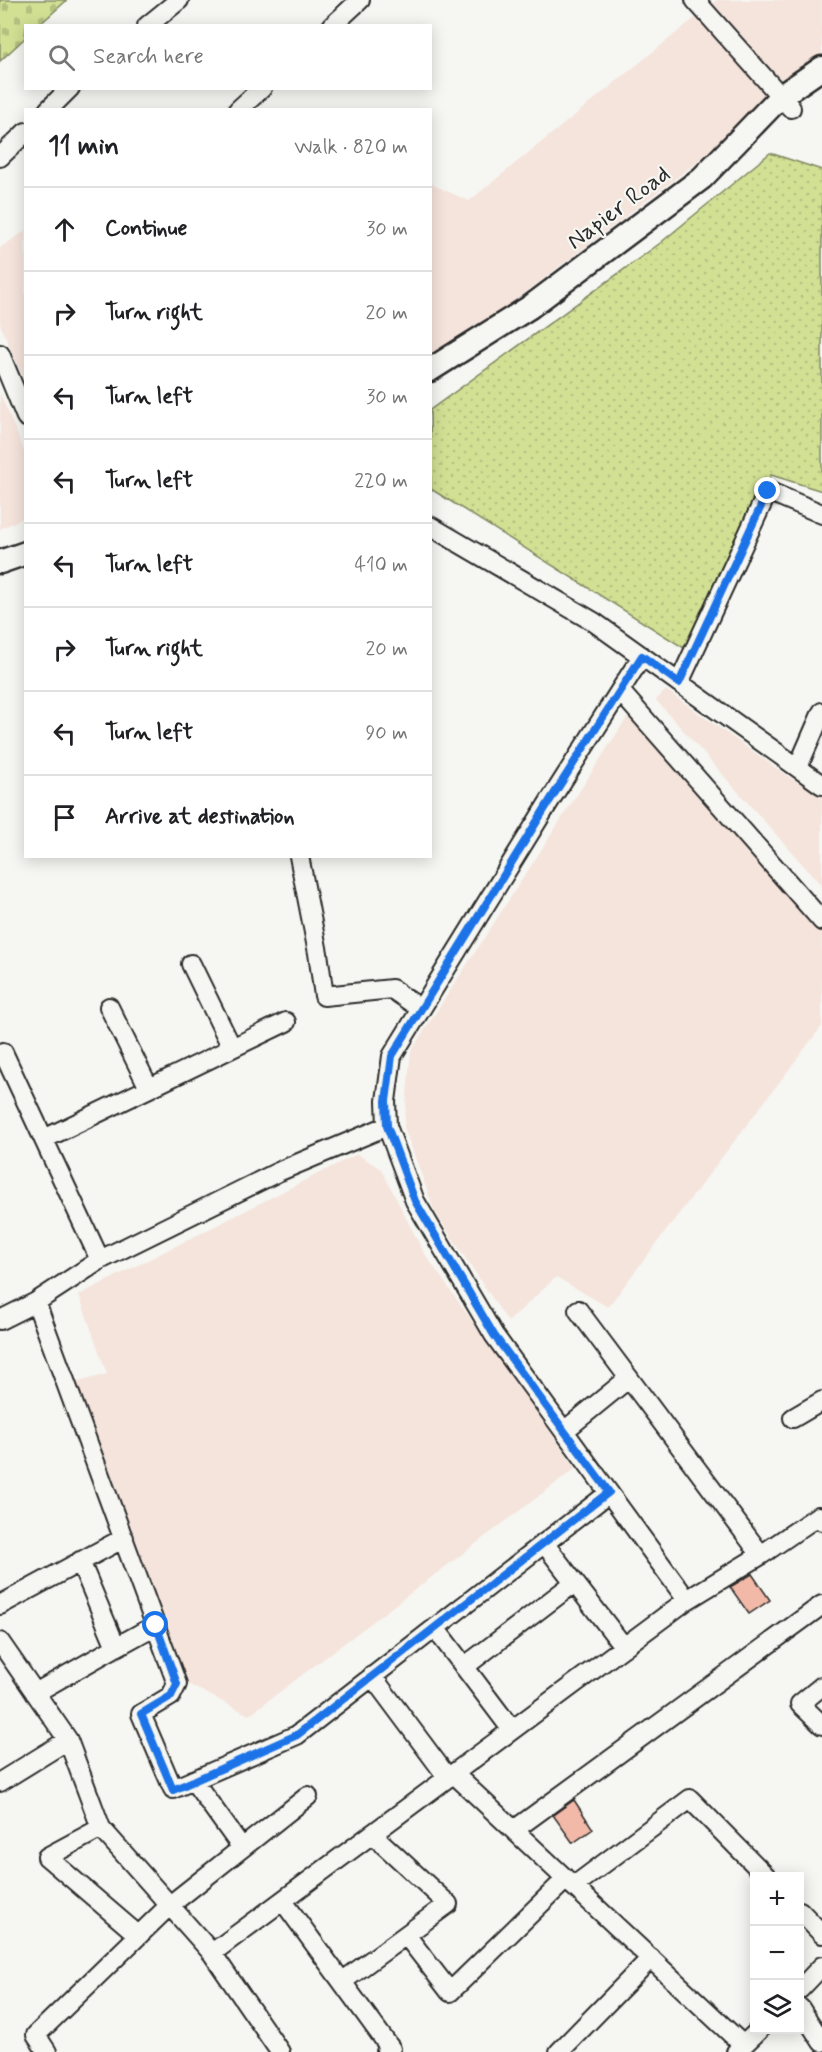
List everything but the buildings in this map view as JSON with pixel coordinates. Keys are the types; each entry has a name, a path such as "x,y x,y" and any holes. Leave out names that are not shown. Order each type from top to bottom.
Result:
{"main road":[{"name":"Napier Road","path":"432,369 530,307 702,178 754,124 786,102 822,68"},
{"path":"786,102 822,86"}],"street":[{"path":"149,24 179,0"},
{"path":"334,24 360,0"},
{"path":"695,0 786,102"},
{"path":"50,108 68,90"},
{"path":"240,108 260,90"},
{"path":"0,157 24,134"},
{"path":"0,354 24,412"},
{"path":"679,683 768,491 822,513"},
{"path":"432,527 594,622 822,785"},
{"path":"642,656 392,1056 386,1101 387,1126 415,1201 494,1335 687,1600"},
{"path":"620,691 822,921"},
{"path":"798,767 822,712"},
{"path":"299,858 324,996 392,989 421,1009"},
{"path":"191,964 232,1048"},
{"path":"109,1006 149,1088"},
{"path":"44,1139 286,1022"},
{"path":"3,1052 100,1260"},
{"path":"0,1320 36,1302 100,1260 280,1172 387,1126"},
{"path":"36,1302 177,1684 171,1696 141,1714 173,1790 297,1735 609,1492"},
{"path":"578,1310 761,1555"},
{"path":"564,1431 629,1378"},
{"path":"793,1419 822,1401"},
{"path":"212,1953 687,1600 761,1555 818,1516 822,1521"},
{"path":"0,1605 124,1538"},
{"path":"544,1543 624,1647"},
{"path":"80,1561 116,1647"},
{"path":"464,1667 574,1583"},
{"path":"514,1830 822,1605"},
{"path":"36,1693 156,1625"},
{"path":"435,1628 512,1730"},
{"path":"0,1642 68,1740 101,1828 212,1953 280,2052"},
{"path":"372,1676 451,1776 514,1830 651,1958 740,2048 755,2034"},
{"path":"822,1686 800,1704 822,1725"},
{"path":"0,1782 68,1740"},
{"path":"193,1780 242,1848"},
{"path":"47,2052 36,2035 170,1905 308,1796"},
{"path":"406,1935 450,1992 570,1882 690,1799 762,1872"},
{"path":"101,1828 47,1857 138,1935"},
{"path":"343,1981 448,1904 372,1834"},
{"path":"283,1900 391,2049 386,2052"},
{"path":"804,1915 822,1934"},
{"path":"559,2052 651,1958"},
{"path":"804,1985 822,1966"},
{"path":"804,2014 822,2042"}],"shaded area":[{"path":"717,0 822,0 822,67 496,315 432,352 432,184 469,201"},
{"path":"24,232 24,380 0,324 0,248"},
{"path":"0,393 24,451 24,517 0,529"},
{"path":"666,690 786,775 822,796 822,886 656,700"},
{"path":"630,713 822,928 822,1026 608,1307 556,1277 508,1322 435,1212 404,1127 411,1051"},
{"path":"357,1154 381,1169 424,1253 576,1468 249,1715 180,1680 75,1383 107,1374 79,1295"}],"green space":[{"path":"0,0 67,0 40,24 24,24 24,39 0,61"},
{"path":"770,153 822,170 822,491 771,475 687,650 432,490 432,409 659,244"}],"route":[{"path":"156,1625 177,1684 171,1696 141,1714 173,1790 297,1735 609,1492 494,1335 415,1201 387,1126 386,1101 392,1056 642,656 679,683 768,491"}]}
